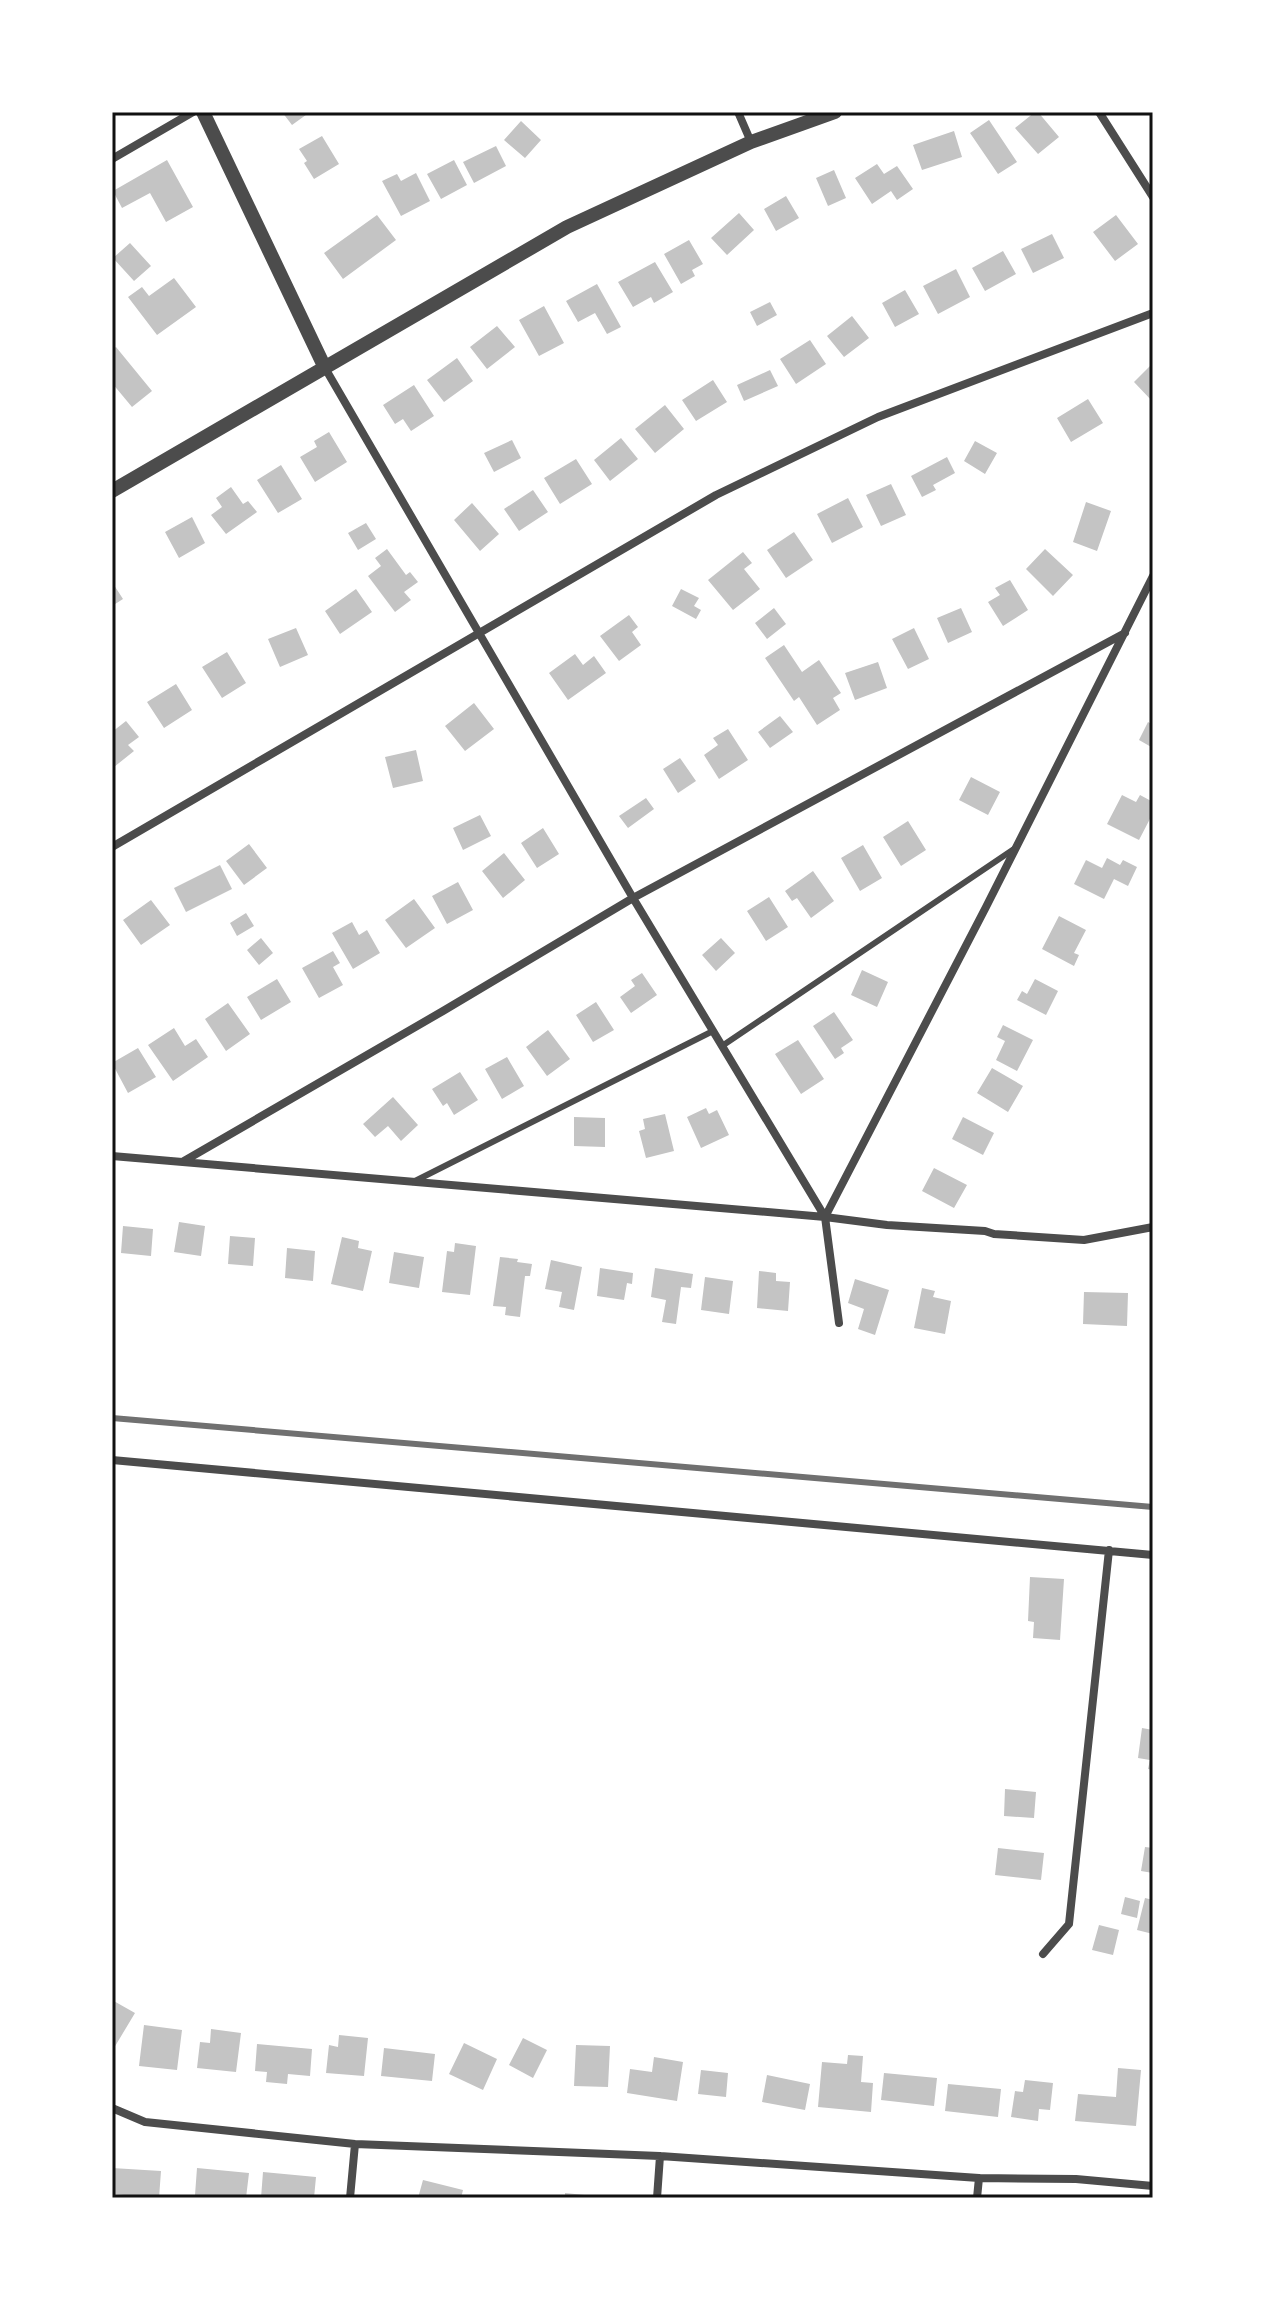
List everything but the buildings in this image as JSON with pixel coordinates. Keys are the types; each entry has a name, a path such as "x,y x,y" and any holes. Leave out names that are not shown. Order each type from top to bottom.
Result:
{"street":[{"path":"112,159 193,112"},
{"path":"203,112 325,368 633,898 825,1217 839,1323"},
{"path":"738,112 751,142"},
{"path":"112,491 567,227 751,142 835,112"},
{"path":"1099,112 1153,197"},
{"path":"112,847 716,495 878,417 1153,313"},
{"path":"825,1217 1153,576"},
{"path":"184,1161 633,898 1125,633"},
{"path":"112,1156 1084,1240 1153,1227"},
{"path":"112,1460 1153,1555"},
{"path":"1043,1954 1069,1924 1109,1550"},
{"path":"112,2108 145,2122 355,2144 660,2156 979,2178 1076,2179 1153,2186"},
{"path":"350,2198 355,2144"},
{"path":"657,2198 660,2156"},
{"path":"977,2198 979,2178"}],"lane":[{"path":"722,1046 1016,848"},
{"path":"413,1182 713,1031"}],"railway":[{"path":"112,1418 1153,1507"}]}
